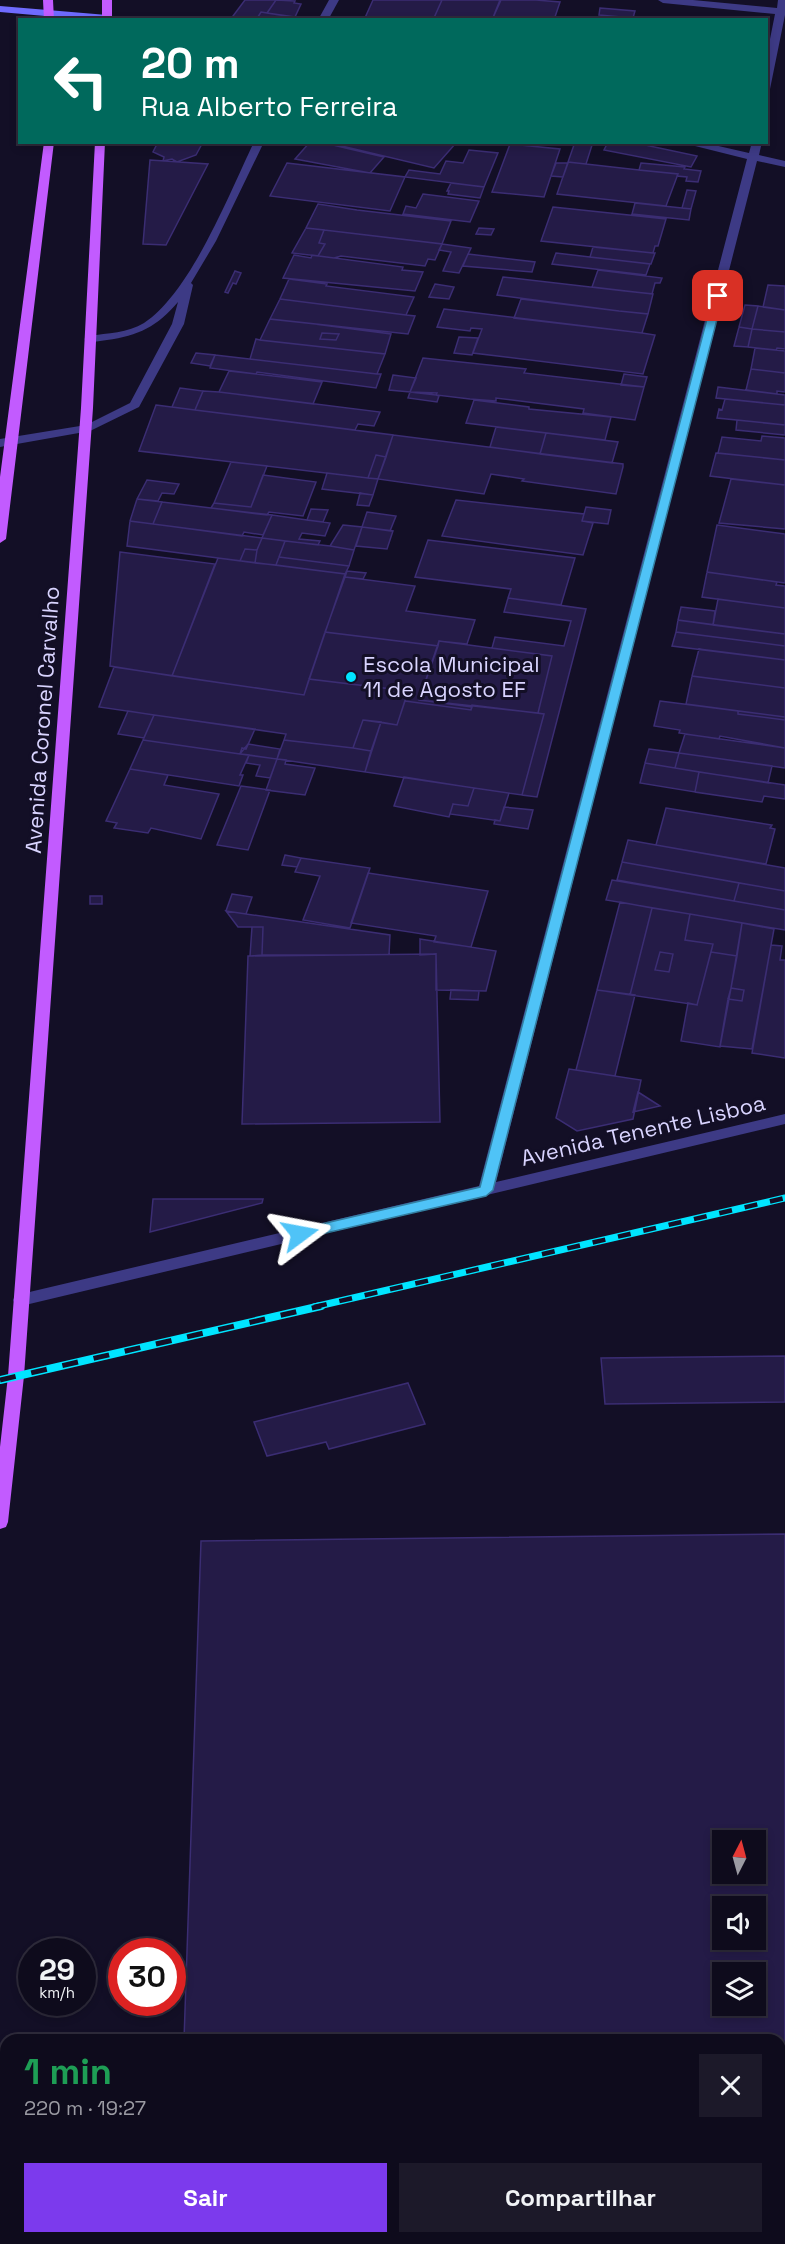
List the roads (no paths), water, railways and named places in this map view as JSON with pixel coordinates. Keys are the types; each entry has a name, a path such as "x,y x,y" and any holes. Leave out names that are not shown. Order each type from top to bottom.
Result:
{"main road":[{"path":"48,0 49,17"},
{"path":"107,0 107,18"},
{"path":"0,9 49,17 78,18"},
{"path":"0,539 6,442 49,144"},
{"name":"Avenida Coronel Carvalho","path":"0,1522 16,1376 86,429 100,144"}],"street":[{"path":"324,18 334,0"},
{"path":"663,0 782,12"},
{"path":"768,78 783,0"},
{"path":"90,339 131,332 148,326 164,311 189,279 258,144"},
{"path":"693,144 785,164"},
{"path":"486,1190 757,144"},
{"path":"6,442 86,429 135,405 178,324 189,279"},
{"name":"Avenida Tenente Lisboa","path":"21,1300 785,1119"}],"railway":[{"path":"314,1307 785,1198"},
{"path":"0,1380 321,1306"}],"place":[{"name":"Escola Municipal 11 de Agosto EF","path":"351,677"}]}
